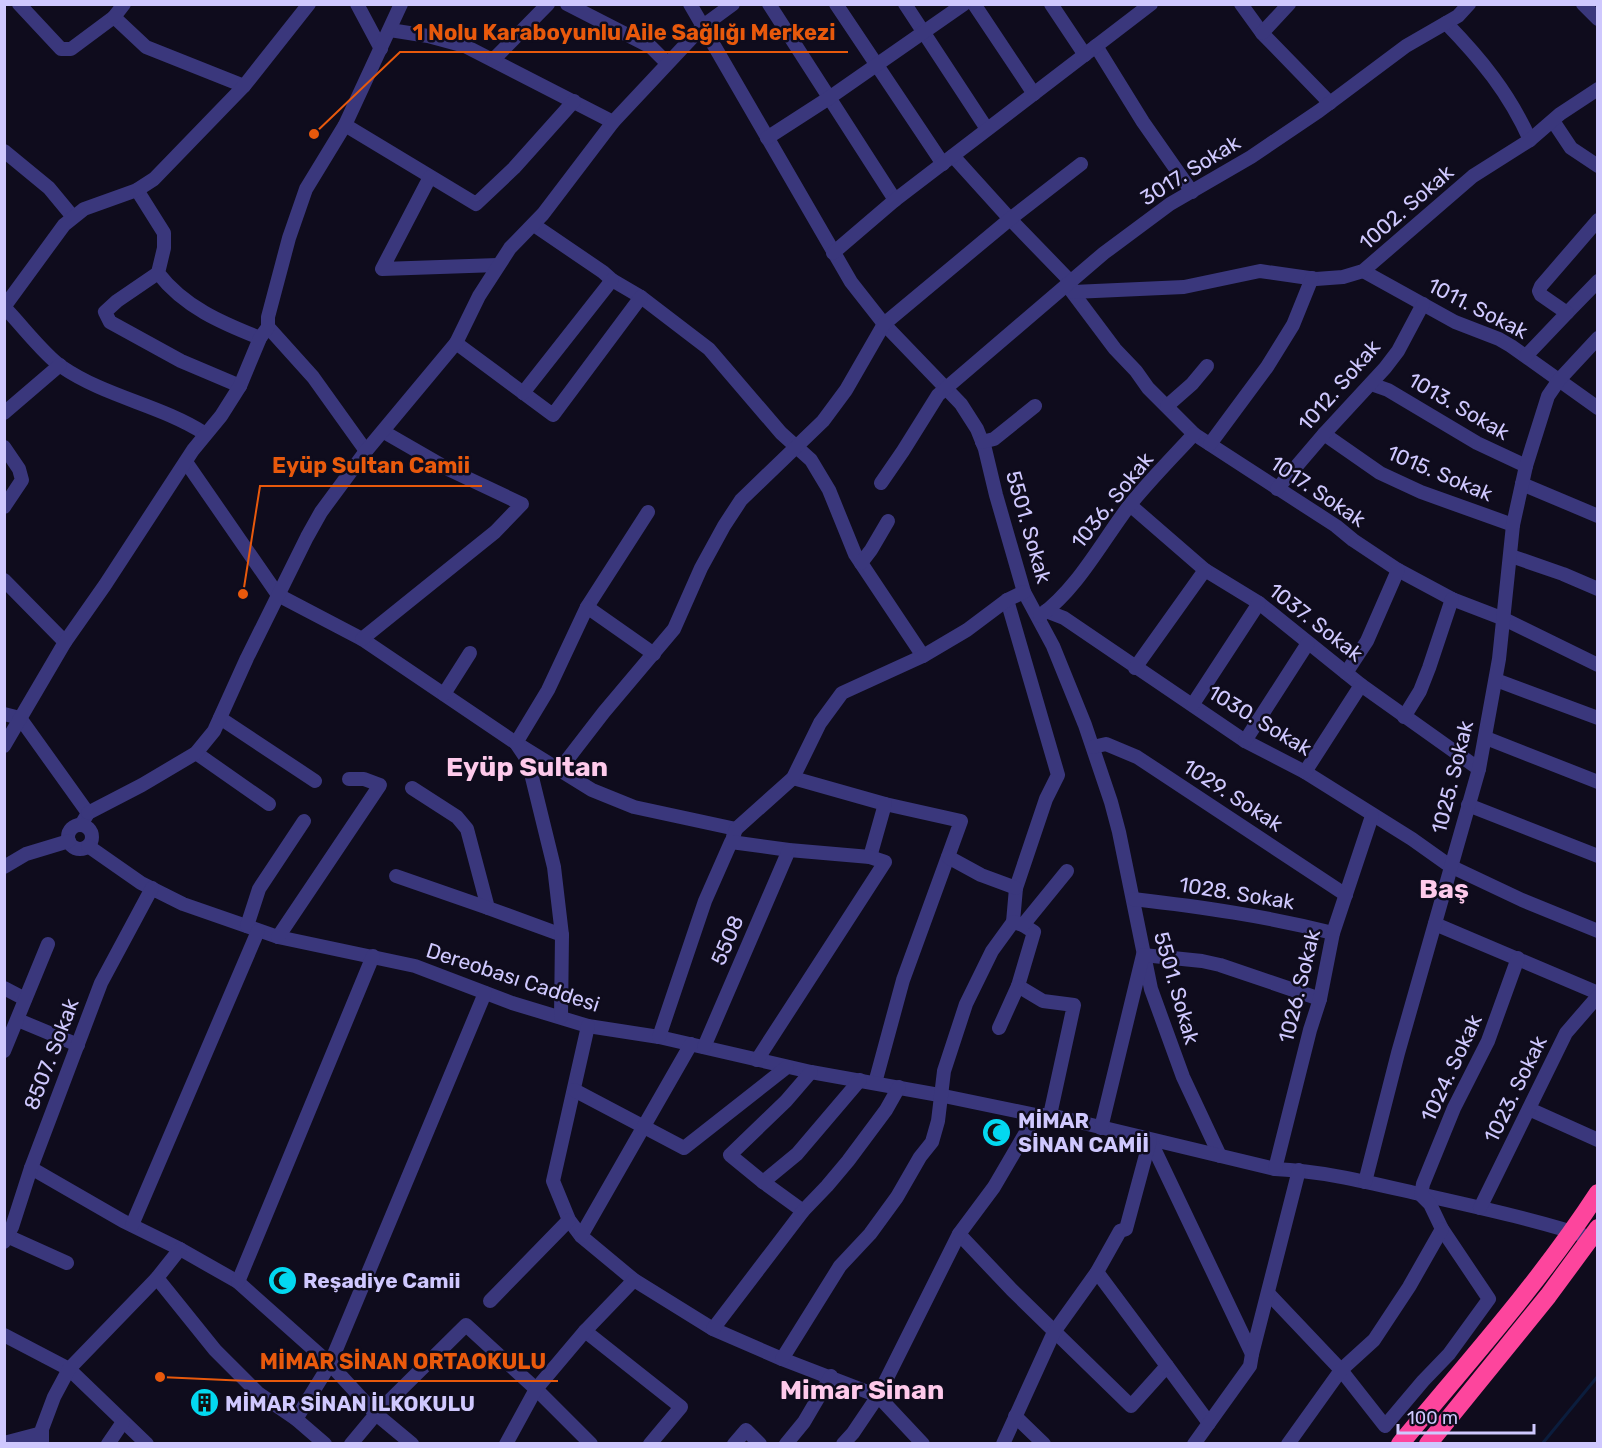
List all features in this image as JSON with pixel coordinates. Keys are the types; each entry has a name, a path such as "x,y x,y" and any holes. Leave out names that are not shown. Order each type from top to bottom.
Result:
{"highway":[{"path":"1400,1443 1522,1297 1567,1231 1598,1193"},
{"path":"1428,1443 1595,1235"}],"street":[{"path":"19,4 61,49 71,49 114,17 124,4"},
{"path":"204,433 187,422 84,380 60,365 5,307 63,225 84,209 137,190 154,179 243,86 309,4"},
{"path":"357,4 381,49"},
{"path":"4,746 65,642 204,433 221,416 240,386 264,332 289,238 306,189 345,125 401,4"},
{"path":"493,60 548,4"},
{"path":"567,4 651,46 667,63"},
{"name":"5501. Sokak","path":"690,4 850,282 884,324 946,388 970,417 982,442 1024,592 1042,614 1093,747 1114,812 1151,989 1183,1077 1220,1156"},
{"path":"4,714 20,718 84,819 92,835 88,846 77,849 69,841 70,829 84,819 196,753 214,731 278,595 321,512 366,451 456,343 479,296 510,248 534,225 613,122 703,26 733,4"},
{"path":"769,4 895,200"},
{"name":"1017. Sokak","path":"836,4 948,160 1010,219 1070,286 1115,349 1136,371 1148,388 1194,434 1336,526 1398,570 1452,599 1504,619 1598,665"},
{"path":"905,4 987,129"},
{"path":"767,138 964,4"},
{"path":"974,4 1034,94"},
{"path":"1051,4 1091,50 1192,192"},
{"path":"1128,4 1136,17"},
{"path":"833,253 895,200 1151,4"},
{"path":"1241,4 1262,33 1330,103"},
{"path":"1262,33 1290,4"},
{"name":"3017. Sokak","path":"881,483 938,395 1159,212 1251,157 1330,103 1406,46 1458,16 1469,4"},
{"path":"1583,4 1598,19"},
{"path":"114,17 146,46 243,86"},
{"path":"1446,23 1477,54 1499,84 1517,111 1530,140"},
{"path":"390,30 428,36 465,46 613,122"},
{"name":"1002. Sokak","path":"1070,286 1175,288 1260,272 1312,278 1343,277 1363,272 1473,176 1530,140 1560,114 1598,89"},
{"path":"345,125 476,204 514,168 574,101"},
{"path":"1553,121 1571,148 1598,166"},
{"path":"4,151 49,188 73,217"},
{"path":"561,769 604,712 674,629 701,568 741,500 824,421 846,390 884,324 1010,219 1081,164"},
{"path":"430,177 382,269 498,265"},
{"path":"137,190 164,233 164,248 158,273 105,312 111,322 181,361 240,386"},
{"path":"1567,313 1541,295 1539,291 1598,220"},
{"path":"534,225 612,280 641,297 709,350 781,433 811,460 829,490 855,554 923,656"},
{"name":"1011. Sokak","path":"1363,272 1455,322 1499,339 1598,408"},
{"path":"158,273 168,286 187,303 232,326 264,332 313,378 366,451"},
{"path":"1210,444 1267,368 1293,325 1312,278"},
{"path":"523,393 612,280"},
{"path":"1526,356 1598,281"},
{"path":"456,343 553,415 641,297"},
{"name":"1012. Sokak","path":"1277,489 1398,351 1423,304"},
{"name":"1025. Sokak","path":"1365,1182 1486,738 1504,619 1513,525 1526,466 1544,406 1559,380 1598,338"},
{"path":"4,413 60,365"},
{"path":"1167,406 1192,384 1207,366"},
{"name":"1013. Sokak","path":"1371,384 1388,390 1487,448 1526,466"},
{"path":"982,442 994,439 1035,406"},
{"path":"362,639 495,532 522,504 450,470 384,432"},
{"name":"1036. Sokak","path":"1042,614 1056,604 1130,505 1194,434"},
{"name":"1015. Sokak","path":"1324,434 1380,473 1421,492 1513,525"},
{"path":"4,447 19,469 22,480 4,507"},
{"path":"186,462 278,595 362,639 592,790 633,807 789,850 870,857 885,862 757,1060"},
{"path":"1522,484 1598,516"},
{"name":"1037. Sokak","path":"1130,505 1205,570 1258,603 1360,685 1479,769"},
{"path":"516,742 548,690 587,607 648,512"},
{"path":"861,563 888,521"},
{"path":"1511,556 1598,589"},
{"path":"1135,668 1205,570"},
{"path":"1346,673 1367,642 1398,570"},
{"path":"4,580 65,642"},
{"path":"659,1037 705,901 734,836 793,778 820,723 842,693 923,656 967,630 1007,600 1024,592"},
{"path":"1404,717 1420,691 1430,668 1452,599"},
{"path":"1007,600 1058,775 1046,800 1016,888 1018,923"},
{"path":"1192,704 1258,603"},
{"path":"587,607 654,654"},
{"name":"1030. Sokak","path":"1042,614 1064,618 1245,741 1305,772 1412,839 1450,866 1522,900 1598,931"},
{"path":"1245,741 1308,643"},
{"path":"444,694 470,653"},
{"path":"1496,680 1598,718"},
{"path":"1305,772 1360,685"},
{"path":"220,718 315,781"},
{"path":"1486,738 1598,783"},
{"path":"516,742 528,760 554,867 562,935 561,1017"},
{"name":"1029. Sokak","path":"1093,747 1106,744 1137,757 1346,895"},
{"path":"196,753 269,804"},
{"path":"793,778 885,804 961,821 903,980 875,1083"},
{"path":"278,937 380,785 364,779 349,779"},
{"path":"412,788 457,817 467,829 488,908"},
{"path":"870,857 885,804"},
{"path":"1468,805 1598,856"},
{"name":"1026. Sokak","path":"1275,1169 1320,999 1333,933 1372,816"},
{"path":"132,1225 252,928 259,889 304,821"},
{"path":"4,867 26,854 69,841"},
{"name":"Dereobası Caddesi","path":"88,846 152,888 183,904 278,937 415,966 485,993 588,1026 659,1037 811,1072 1043,1115 1275,1169 1299,1170 1365,1182 1480,1208 1567,1231 1595,1235"},
{"name":"5508","path":"581,1236 644,1126 697,1045 789,850"},
{"path":"948,857 981,875 1016,888"},
{"path":"782,1359 840,1266 870,1234 932,1142 938,1121 939,1095 944,1071 966,1004 992,951 1067,872"},
{"path":"396,876 562,935"},
{"name":"8507. Sokak","path":"7,1233 101,983 152,888"},
{"name":"1028. Sokak","path":"1133,899 1281,919 1333,933"},
{"path":"999,1028 1018,986 1034,932 1018,923"},
{"path":"1435,924 1598,994"},
{"path":"4,1051 48,944"},
{"path":"1101,1128 1143,955 1220,965 1320,999"},
{"path":"238,1282 373,956"},
{"name":"1024. Sokak","path":"1421,1195 1422,1184 1446,1127 1503,1005 1518,958"},
{"path":"843,1443 857,1438 959,1234 1043,1115 1074,1005 1043,1001 1018,986"},
{"path":"4,988 25,999"},
{"path":"296,1419 330,1364 485,993"},
{"name":"1023. Sokak","path":"1480,1208 1566,1033 1598,994"},
{"path":"18,1020 78,1045"},
{"path":"588,1026 553,1181 569,1220 581,1236 633,1280 713,1329 782,1359 878,1396 922,1443"},
{"path":"574,1090 684,1148 787,1067"},
{"path":"803,1210 730,1155 786,1101 811,1072"},
{"path":"763,1182 797,1154 860,1080"},
{"path":"713,1329 803,1210 848,1161 886,1110 899,1087"},
{"path":"1530,1108 1598,1140"},
{"path":"1003,1443 1054,1332 1097,1272 1120,1231 1126,1229 1150,1140"},
{"path":"1150,1140 1252,1354"},
{"path":"31,1168 238,1282 330,1364 375,1414 412,1443"},
{"path":"1194,1443 1250,1366 1299,1170"},
{"path":"1567,1231 1598,1181"},
{"path":"1268,1293 1341,1370 1385,1426 1449,1354 1489,1299 1442,1229 1430,1204 1421,1195"},
{"path":"490,1300 569,1220"},
{"path":"1288,1443 1341,1370 1374,1340 1409,1287 1442,1229"},
{"path":"7,1233 67,1263"},
{"path":"959,1234 1054,1332 1131,1406 1167,1366"},
{"path":"4,1443 42,1438 54,1397 69,1369 157,1278 180,1249"},
{"path":"1097,1272 1209,1423"},
{"path":"157,1278 215,1350 258,1393 296,1419 324,1443"},
{"path":"506,1443 536,1389 585,1330 633,1280"},
{"path":"351,1443 375,1414 466,1325 591,1443"},
{"path":"585,1330 681,1407 650,1443"},
{"path":"4,1335 69,1369 147,1443"},
{"path":"786,1443 804,1422 831,1376"},
{"path":"1015,1416 1044,1443"},
{"path":"108,1443 123,1422"},
{"path":"734,1443 746,1430 760,1443"}],"waterway":[{"path":"1542,1444 1598,1376"}],"place":[{"name":"1 Nolu Karaboyunlu Aile Sağlığı Merkezi","path":"314,134"},
{"name":"Eyüp Sultan Camii","path":"243,594"},
{"name":"MİMAR SİNAN CAMİİ","path":"997,1132"},
{"name":"Reşadiye Camii","path":"282,1280"},
{"name":"MİMAR SİNAN ORTAOKULU","path":"160,1377"},
{"name":"MİMAR SİNAN İLKOKULU","path":"204,1403"}],"district":[{"name":"Eyüp Sultan","path":"527,767"},
{"name":"Baş","path":"1444,889"},
{"name":"Mimar Sinan","path":"862,1390"}]}
